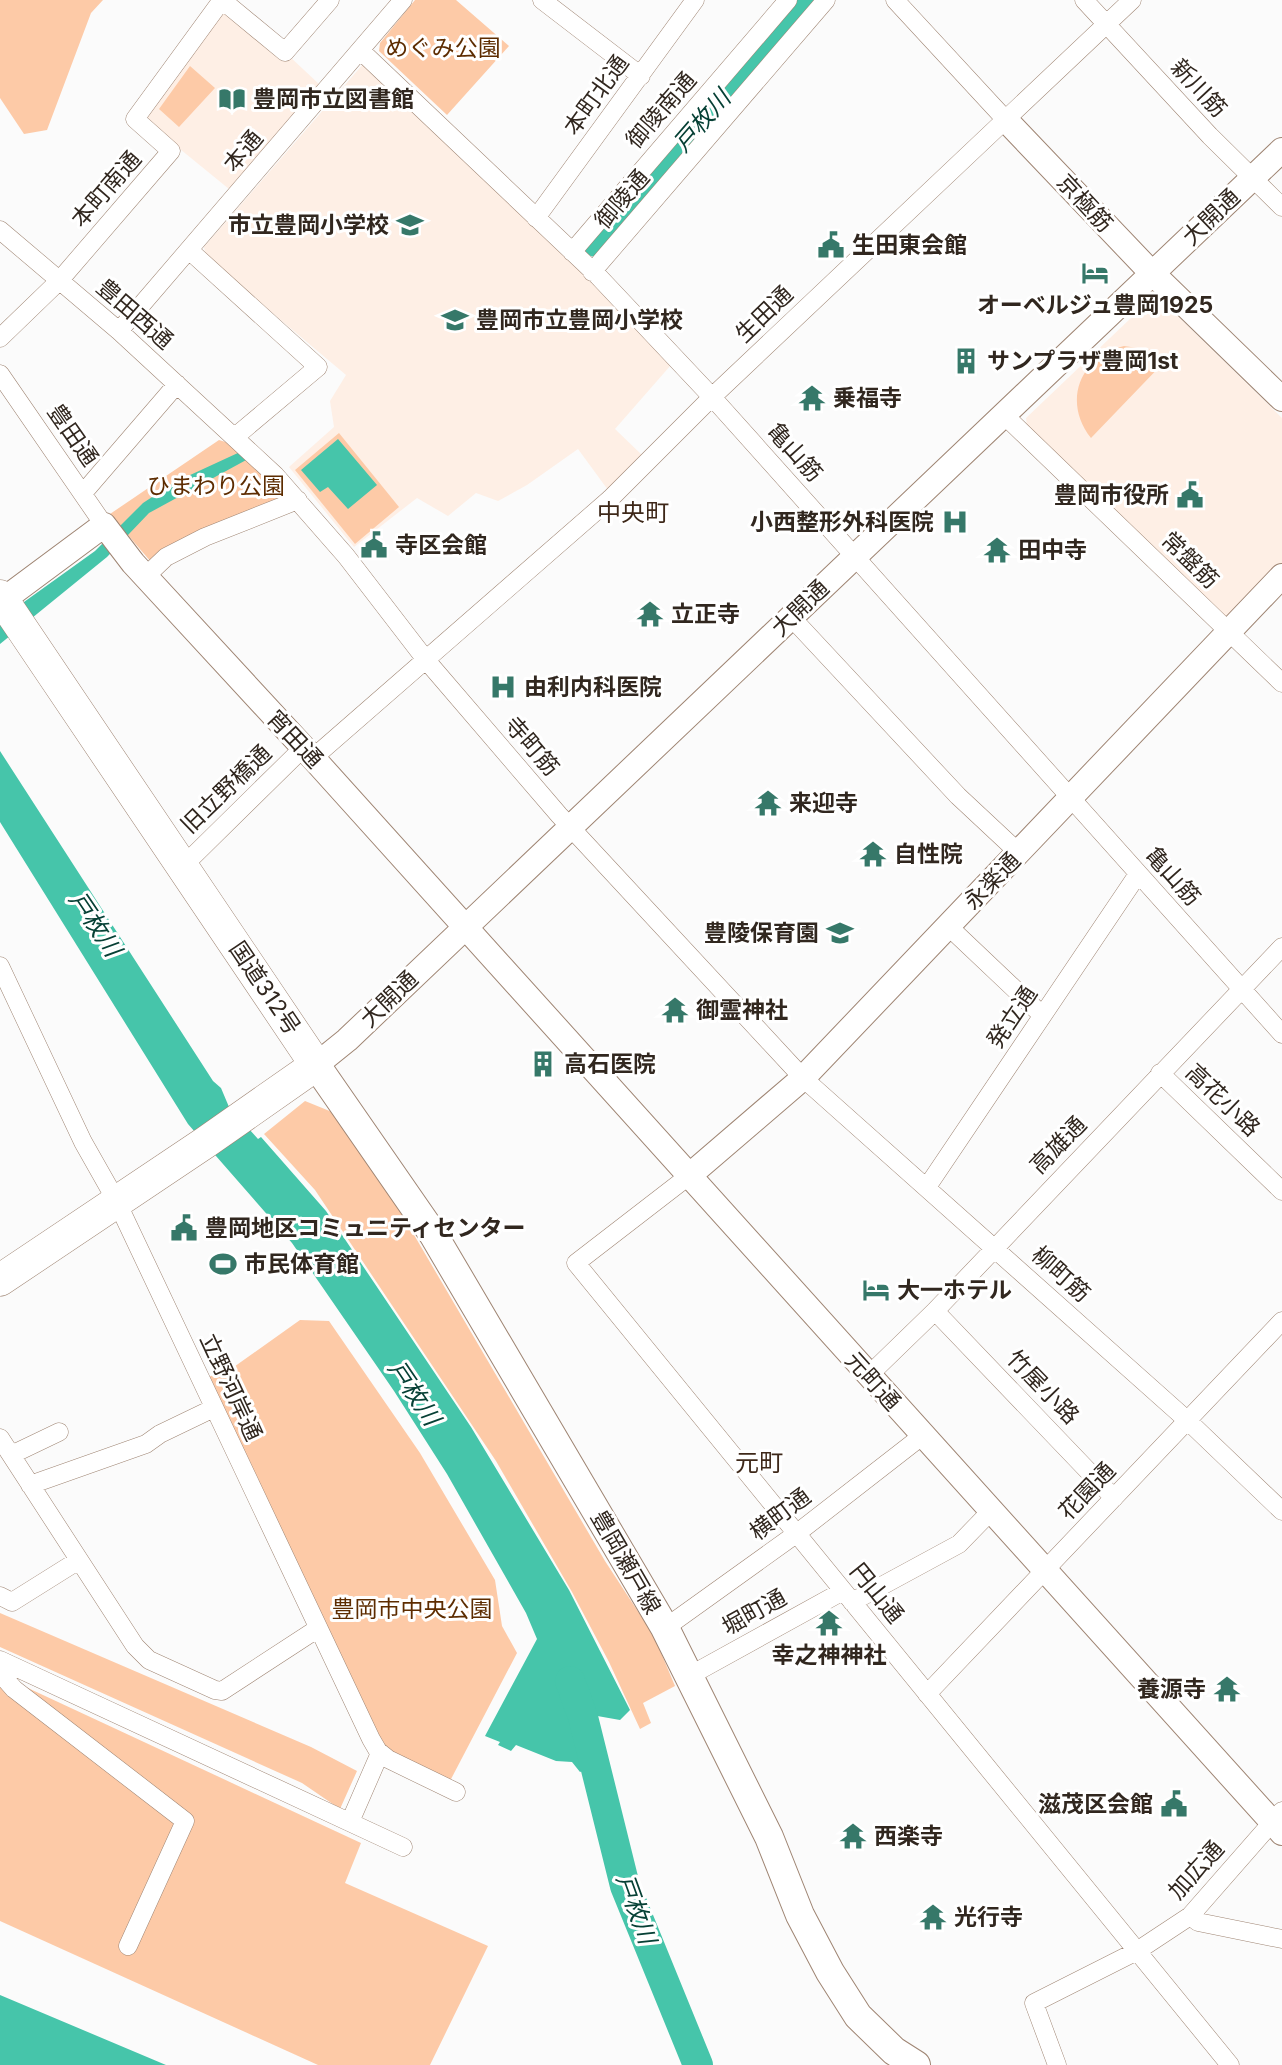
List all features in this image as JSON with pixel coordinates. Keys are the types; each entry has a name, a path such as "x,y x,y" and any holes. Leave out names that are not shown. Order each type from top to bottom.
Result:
{"highway":[{"name":"国道312号","path":"1,598 316,1065"},
{"path":"0,1280 316,1065"}],"main road":[{"name":"豊岡瀬戸線","path":"316,1065 433,1234 665,1628 769,1837 800,1915 830,1972 858,2016 894,2051 916,2065"}],"street":[{"path":"222,0 285,52 330,0"},
{"name":"本町南通","path":"0,338 59,281 171,151 135,119 222,0"},
{"path":"542,0 641,76"},
{"name":"本町北通","path":"536,218 695,0"},
{"name":"御陵南通","path":"572,252 788,0"},
{"name":"御陵通","path":"592,272 826,0"},
{"name":"京極筋","path":"895,0 1152,273 1282,399"},
{"name":"新川筋","path":"1084,0 1106,24 1271,166 1282,207"},
{"name":"生田通","path":"426,660 610,499 712,397 1106,24 1121,3"},
{"name":"本通","path":"119,331 361,51 392,4"},
{"name":"亀山筋","path":"361,51 572,252 712,397 1282,1034"},
{"name":"大開通","path":"316,1065 347,1040 1152,273 1271,166"},
{"name":"豊田西通","path":"0,230 119,331 236,436"},
{"path":"190,251 318,367 236,436"},
{"name":"豊田通","path":"0,374 84,492 106,528"},
{"path":"84,492 177,384"},
{"name":"常盤筋","path":"1004,415 1282,683"},
{"name":"寺町筋","path":"236,436 298,500 346,556 426,660 570,827 803,1078"},
{"path":"146,576 166,557 195,542 298,500"},
{"path":"1,598 106,528"},
{"name":"宵田通","path":"106,528 146,576 465,927"},
{"name":"永楽通","path":"690,1175 803,1078 1282,576"},
{"path":"792,617 958,796 1019,853"},
{"name":"旧立野橋通","path":"183,866 308,753 426,660"},
{"name":"発立通","path":"927,1187 1139,874"},
{"path":"948,926 1042,1015"},
{"name":"元町通","path":"465,927 922,1436 1279,1822"},
{"name":"高雄通","path":"868,1376 935,1311 1282,947"},
{"name":"立野河岸通","path":"0,965 6,989 83,1142 117,1202 317,1629 380,1753"},
{"name":"高花小路","path":"1160,1073 1282,1191"},
{"name":"柳町筋","path":"803,1078 1188,1421 1282,1511"},
{"name":"円山通","path":"690,1175 576,1264 1230,2065"},
{"name":"竹屋小路","path":"935,1311 1114,1498"},
{"name":"花園通","path":"928,1694 1282,1321"},
{"path":"30,1485 146,1444 160,1434 214,1408"},
{"path":"11,1455 59,1432"},
{"name":"横町通","path":"665,1628 796,1534 922,1436"},
{"path":"0,1438 145,1658 217,1691 225,1690 317,1629"},
{"name":"堀町通","path":"689,1676 959,1544 991,1511"},
{"path":"0,1596 12,1602 79,1560"},
{"path":"0,1660 403,1847"},
{"path":"0,1672 14,1689 185,1821 128,1946"},
{"path":"350,1822 380,1753 456,1792"},
{"name":"加広通","path":"1057,2065 1034,2003 1136,1951 1190,1916 1279,1822"},
{"path":"1190,1916 1198,1922 1282,1939"}],"shaded area":[{"name":"豊岡市立図書館","path":"224,10 282,61 288,55 319,84 229,189 148,123 148,115"},
{"name":"豊岡市立豊岡小学校","path":"364,63 503,189 671,365 615,429 642,455 608,490 578,449 527,485 498,501 476,493 448,516 417,498 354,547 289,467 334,427 330,401 346,375 206,257 204,247"},
{"name":"豊岡市役所","path":"1158,297 1282,418 1282,564 1227,621 1027,427 1026,418 1152,298"}],"green space":[{"path":"0,0 103,0 91,13 47,130 24,134 0,98"},
{"name":"めぐみ公園","path":"415,0 456,0 509,46 447,115 379,51 380,43"},
{"path":"190,66 215,88 179,127 159,109"},
{"path":"1124,346 1151,350 1167,359 1091,438 1082,424 1078,410 1080,382 1096,360"},
{"path":"339,433 399,507 355,544 295,470"},
{"name":"ひまわり公園","path":"219,440 232,444 282,494 282,499 151,562 110,514"},
{"path":"305,1101 337,1114 393,1199 605,1561 654,1636 675,1686 643,1703 651,1723 640,1729 572,1592 496,1461 315,1190 264,1134"},
{"name":"豊岡市中央公園","path":"300,1320 329,1321 420,1453 495,1580 502,1626 517,1653 450,1781 411,1764 382,1746 208,1377 231,1369"},
{"path":"0,1613 311,1747 357,1771 340,1809 302,1783 0,1647"},
{"path":"0,1675 361,1843 345,1883 488,1946 430,2065 318,2065 0,1921"}],"water":[{"path":"338,439 377,485 348,509 328,487 320,492 301,470"},
{"path":"240,452 248,459 149,513 107,557 0,644 0,614 24,602 95,551 143,503 175,482"},
{"path":"0,751 213,1081 221,1088 229,1107 258,1139 261,1137 326,1211 471,1427 569,1590 630,1710 620,1720 586,1714 580,1732 593,1767 580,1772 572,1762 556,1761 516,1745 511,1751 498,1745 500,1742 485,1736 537,1639 526,1613 447,1474 394,1391 292,1243 188,1124 0,822"},
{"path":"0,1995 166,2065 0,2065"}],"waterway":[{"name":"戸枚川","path":"596,242 615,225 808,0"},
{"name":"戸枚川","path":"570,1681 583,1717 625,1886 698,2065"}],"place":[{"name":"豊岡市立図書館","path":"232,99"},
{"name":"市立豊岡小学校","path":"410,225"},
{"name":"生田東会館","path":"831,245"},
{"name":"オーベルジュ豊岡1925","path":"1095,273"},
{"name":"豊岡市立豊岡小学校","path":"455,320"},
{"name":"サンプラザ豊岡1st","path":"966,361"},
{"name":"乗福寺","path":"812,398"},
{"name":"豊岡市役所","path":"1190,495"},
{"name":"小西整形外科医院","path":"955,522"},
{"name":"寺区会館","path":"374,545"},
{"name":"田中寺","path":"997,550"},
{"name":"立正寺","path":"650,614"},
{"name":"由利内科医院","path":"503,687"},
{"name":"来迎寺","path":"768,803"},
{"name":"自性院","path":"873,854"},
{"name":"豊陵保育園","path":"840,933"},
{"name":"御霊神社","path":"675,1010"},
{"name":"高石医院","path":"543,1064"},
{"name":"豊岡地区コミュニティセンター","path":"184,1228"},
{"name":"市民体育館","path":"223,1264"},
{"name":"大一ホテル","path":"876,1290"},
{"name":"幸之神神社","path":"829,1623"},
{"name":"養源寺","path":"1227,1689"},
{"name":"滋茂区会館","path":"1174,1804"},
{"name":"西楽寺","path":"853,1836"},
{"name":"光行寺","path":"933,1917"}],"district":[{"name":"中央町","path":"633,513"},
{"name":"元町","path":"759,1463"}]}
